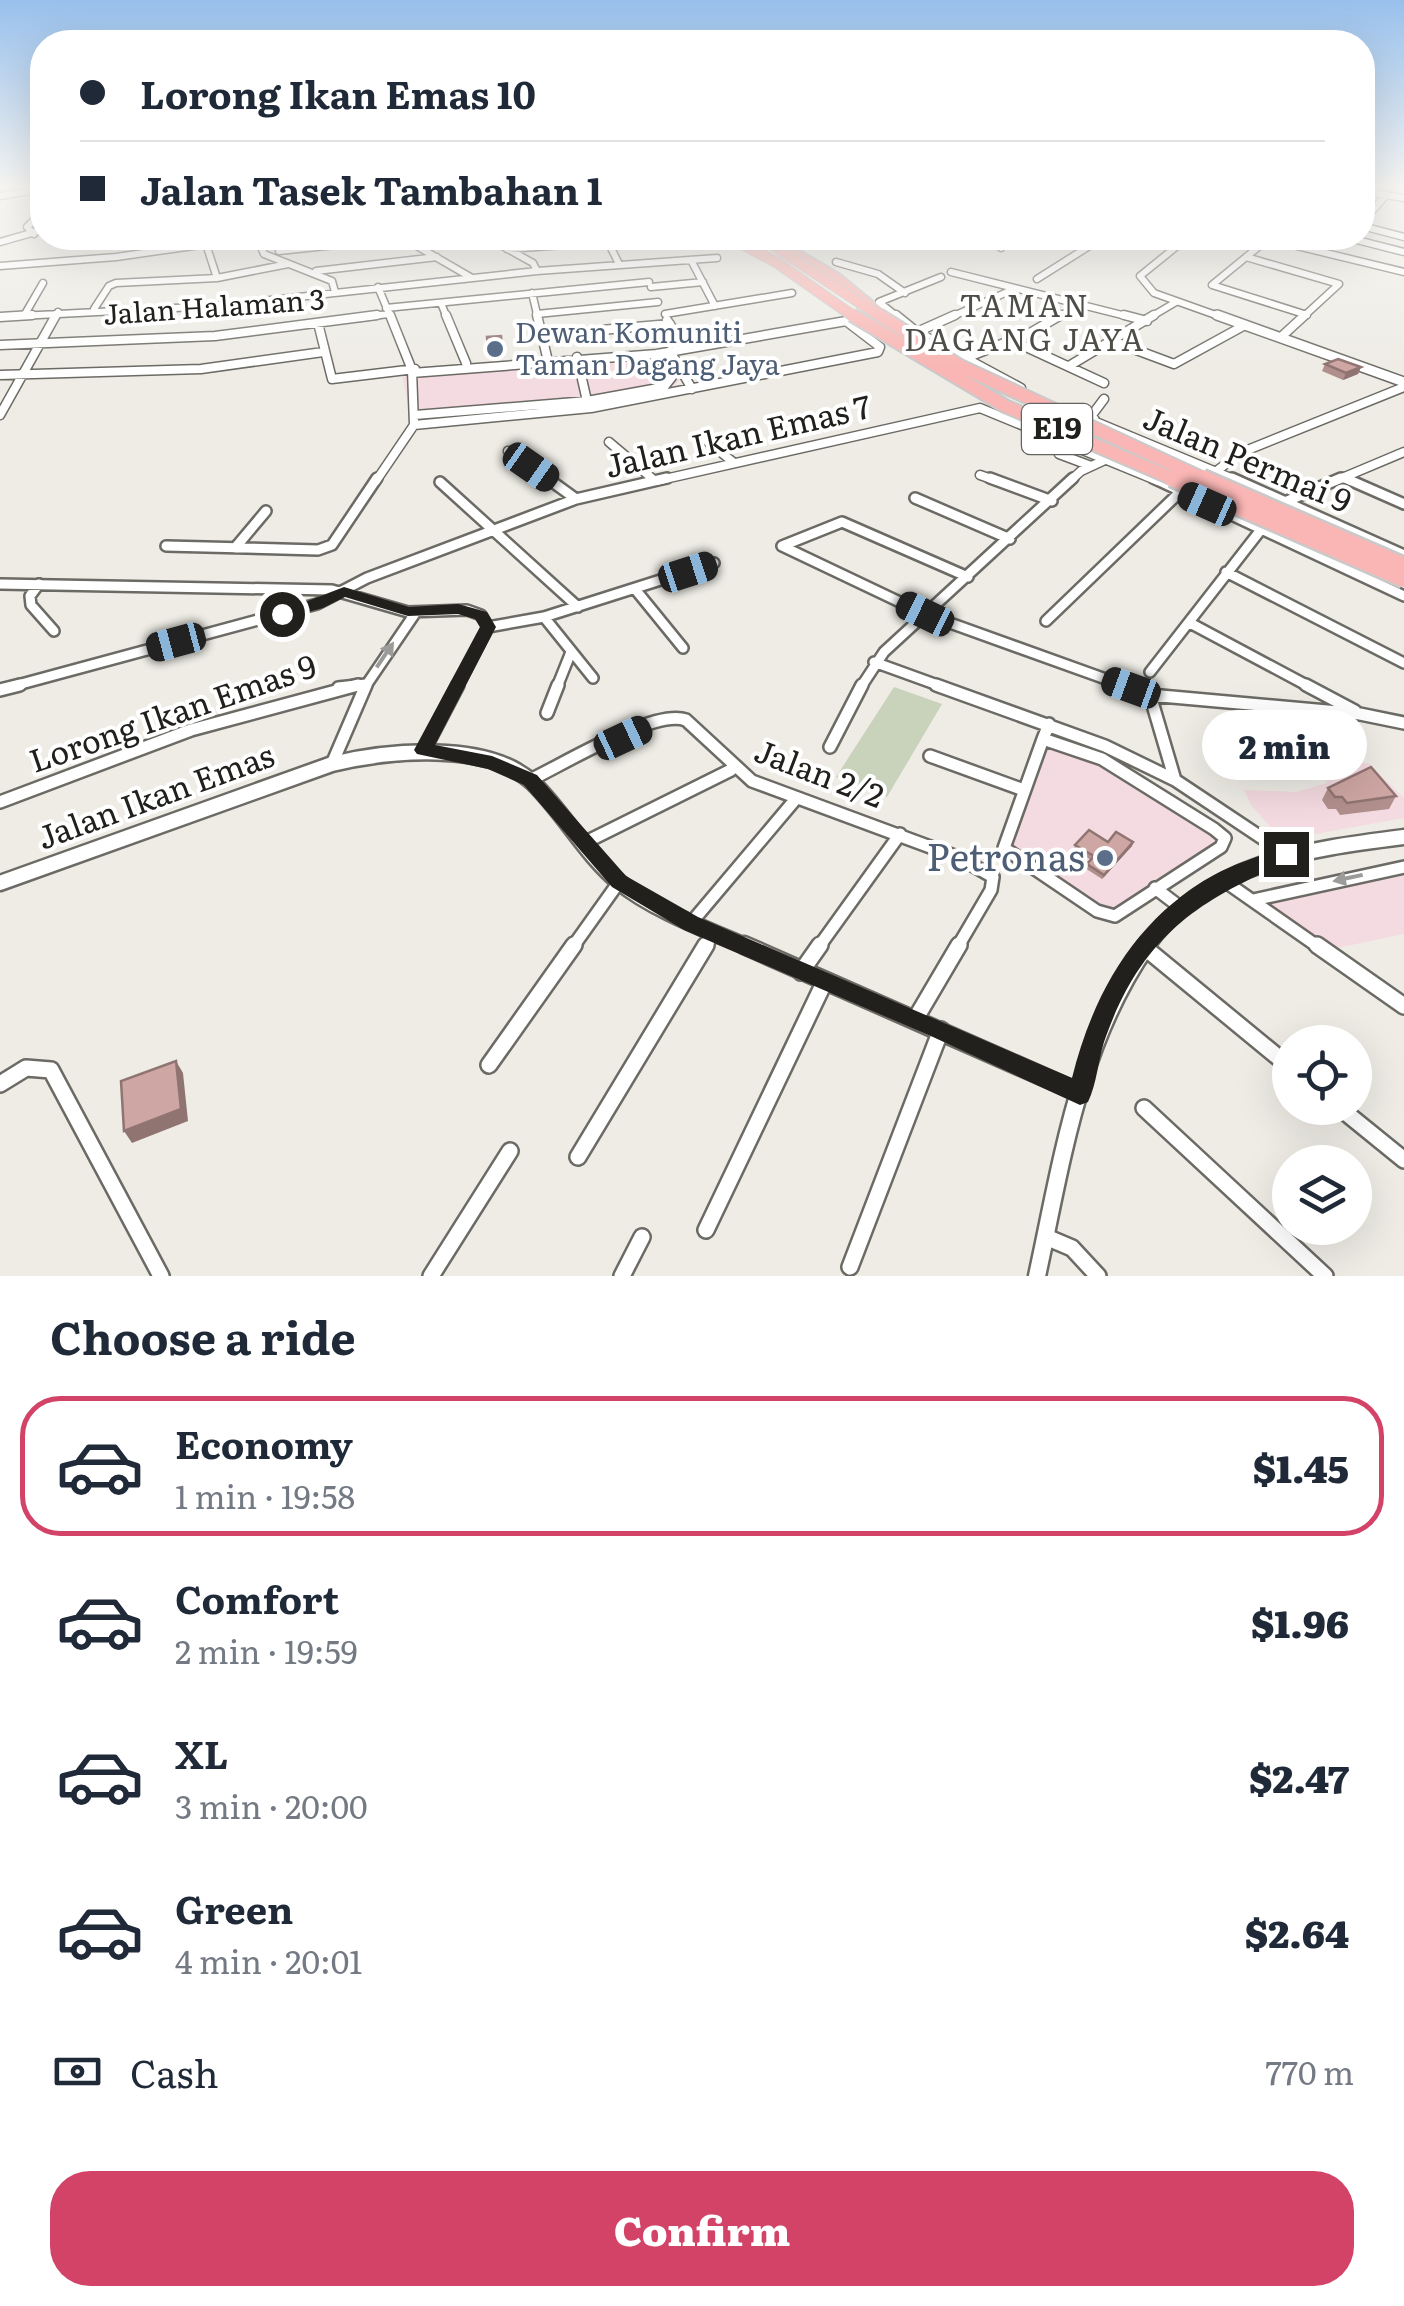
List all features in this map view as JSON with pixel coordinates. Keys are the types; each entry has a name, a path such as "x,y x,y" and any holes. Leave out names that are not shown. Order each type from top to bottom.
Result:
{"highway":[{"name":"E19","path":"754,250 862,322 1006,406 1404,580"},
{"name":"E19","path":"784,250 877,317 959,365 1404,568"},
{"path":"790,250 914,335"},
{"path":"791,258 850,289"}],"street":[{"path":"0,266 150,250"},
{"path":"208,250 217,276"},
{"path":"261,250 284,262 316,271 332,281 335,292"},
{"path":"279,251 288,250"},
{"path":"424,250 473,279"},
{"path":"507,250 534,264 537,272"},
{"path":"612,250 619,264"},
{"path":"762,250 861,316 1015,406 1404,580"},
{"path":"776,250 914,335 1058,406"},
{"path":"1037,280 1083,250"},
{"path":"1172,250 1140,276 1154,293 1404,384"},
{"path":"1253,250 1212,285 1307,315"},
{"path":"1313,250 1404,272"},
{"path":"316,271 437,257"},
{"path":"1246,257 1339,284 1281,337"},
{"path":"0,317 214,306 619,264 718,258"},
{"path":"690,260 716,306"},
{"path":"1392,270 1404,260"},
{"path":"94,310 111,284 217,276 284,262"},
{"path":"836,262 878,274 905,292"},
{"path":"641,264 682,344"},
{"path":"951,272 1148,321"},
{"path":"941,277 879,302 945,365 1259,504 1284,508 1404,568"},
{"name":"Jalan Halaman 3","path":"0,344 215,336 441,303 703,282"},
{"path":"25,314 43,283"},
{"path":"166,546 326,549 414,420 412,372 378,287"},
{"path":"914,335 1014,289"},
{"path":"664,314 792,292"},
{"path":"532,293 547,358"},
{"path":"537,314 658,302"},
{"path":"1069,366 1176,302"},
{"path":"441,303 466,363"},
{"path":"945,365 1013,340 1080,305"},
{"path":"318,323 332,379 657,354 843,318 849,308"},
{"path":"0,416 58,312"},
{"path":"412,372 466,363 577,358 861,316"},
{"path":"414,420 591,408 878,352 880,347 843,318"},
{"path":"543,335 670,324"},
{"path":"1114,342 1174,364 1245,325"},
{"path":"1013,340 1104,382"},
{"path":"670,351 692,390"},
{"path":"0,374 201,369 323,352"},
{"path":"414,420 587,401 664,386 672,377 657,354"},
{"path":"577,358 587,401"},
{"path":"1214,473 1240,453 1404,384"},
{"name":"Jalan Permai 9","path":"1104,399 1092,415 1096,422 1284,508 1404,556"},
{"name":"Jalan Ikan Emas 7","path":"0,690 318,604 367,578 576,499 980,408 1109,458"},
{"path":"702,437 733,462"},
{"path":"608,442 654,480"},
{"path":"508,451 576,499"},
{"path":"1059,454 1090,466"},
{"path":"1284,508 1402,455"},
{"path":"830,747 874,662 1090,466 1109,458 1404,596"},
{"path":"980,475 1052,501"},
{"path":"1344,478 1404,504"},
{"path":"440,482 578,607"},
{"path":"1046,620 1180,492"},
{"path":"915,498 1010,539"},
{"path":"235,548 266,510"},
{"path":"1150,672 1270,518"},
{"path":"968,577 848,524 835,523 782,546 925,614 1150,695 1360,714 1404,723"},
{"path":"488,627 544,617 714,564"},
{"path":"1226,572 1404,663"},
{"path":"0,584 344,592 416,612 467,610 481,615 488,627"},
{"path":"39,584 29,599 54,631"},
{"path":"635,590 683,648"},
{"path":"332,764 366,684 416,612"},
{"path":"544,617 593,678"},
{"path":"1190,623 1360,714"},
{"path":"424,750 488,627"},
{"path":"547,712 571,652"},
{"path":"874,662 1106,746 1174,780 1286,854"},
{"name":"Lorong Ikan Emas 9","path":"0,802 191,730 342,686 366,684"},
{"path":"1150,695 1174,780"},
{"name":"Jalan 2/2","path":"530,780 654,723 677,717 692,723 732,770 794,801 900,834 980,867 993,877 992,890 916,1018"},
{"path":"1042,738 1102,759 1225,838 1221,847 1115,916 1106,915 1005,851 1021,789 1042,738 1049,724"},
{"name":"Jalan Ikan Emas","path":"0,883 374,752 424,750 492,763 530,780"},
{"path":"930,756 1021,789"},
{"path":"586,842 732,770"},
{"path":"530,780 619,882 713,934 916,1018 1080,1094"},
{"path":"691,923 794,801"},
{"path":"800,972 900,834"},
{"path":"1036,1276 1092,1044 1113,991 1142,946 1180,908 1224,880 1286,854 1404,837"},
{"path":"1254,900 1404,867"},
{"path":"1224,880 1404,1006"},
{"path":"489,1065 619,882"},
{"path":"1155,888 1180,908"},
{"path":"578,1157 713,934"},
{"path":"1142,946 1272,1052"},
{"path":"706,1230 824,983"},
{"path":"850,1267 941,1029"},
{"path":"0,1084 26,1068 52,1070 161,1276"},
{"path":"1144,1108 1325,1276"},
{"path":"1361,1125 1404,1160"},
{"path":"432,1276 510,1151"},
{"path":"622,1276 642,1237"},
{"path":"1046,1237 1072,1248 1098,1276"}],"shaded area":[{"path":"663,351 681,378 670,391 583,406 411,420 402,375"},
{"path":"1046,745 1099,762 1219,838 1112,910 1097,906 1008,850"},
{"path":"1321,762 1368,763 1404,798 1404,818 1282,840 1251,805 1244,790 1296,792 1327,783"},
{"path":"1404,873 1404,934 1327,950 1263,902"}],"green space":[{"path":"894,687 942,704 887,797 836,777"}],"building":[{"path":"501,336 502,346 488,347 487,337"},
{"path":"1338,359 1361,367 1346,373 1325,364"},
{"path":"1371,767 1396,796 1347,803 1328,788"},
{"name":"Petronas","path":"1089,830 1108,842 1116,832 1133,842 1104,875 1087,864 1094,856 1075,845"},
{"path":"176,1061 181,1109 124,1131 121,1081"}],"place":[{"name":"Dewan Komuniti Taman Dagang Jaya","path":"495,349"},
{"name":"Petronas","path":"1105,858"}],"district":[{"name":"TAMAN DAGANG JAYA","path":"1025,324"}],"route":[{"path":"282,614 344,592 408,612 458,609 481,615 488,627 481,646 424,750 492,763 530,780 619,882 691,923 824,983 916,1018 1080,1094 1092,1044 1113,991 1142,946 1180,908 1224,880 1286,854"}]}
